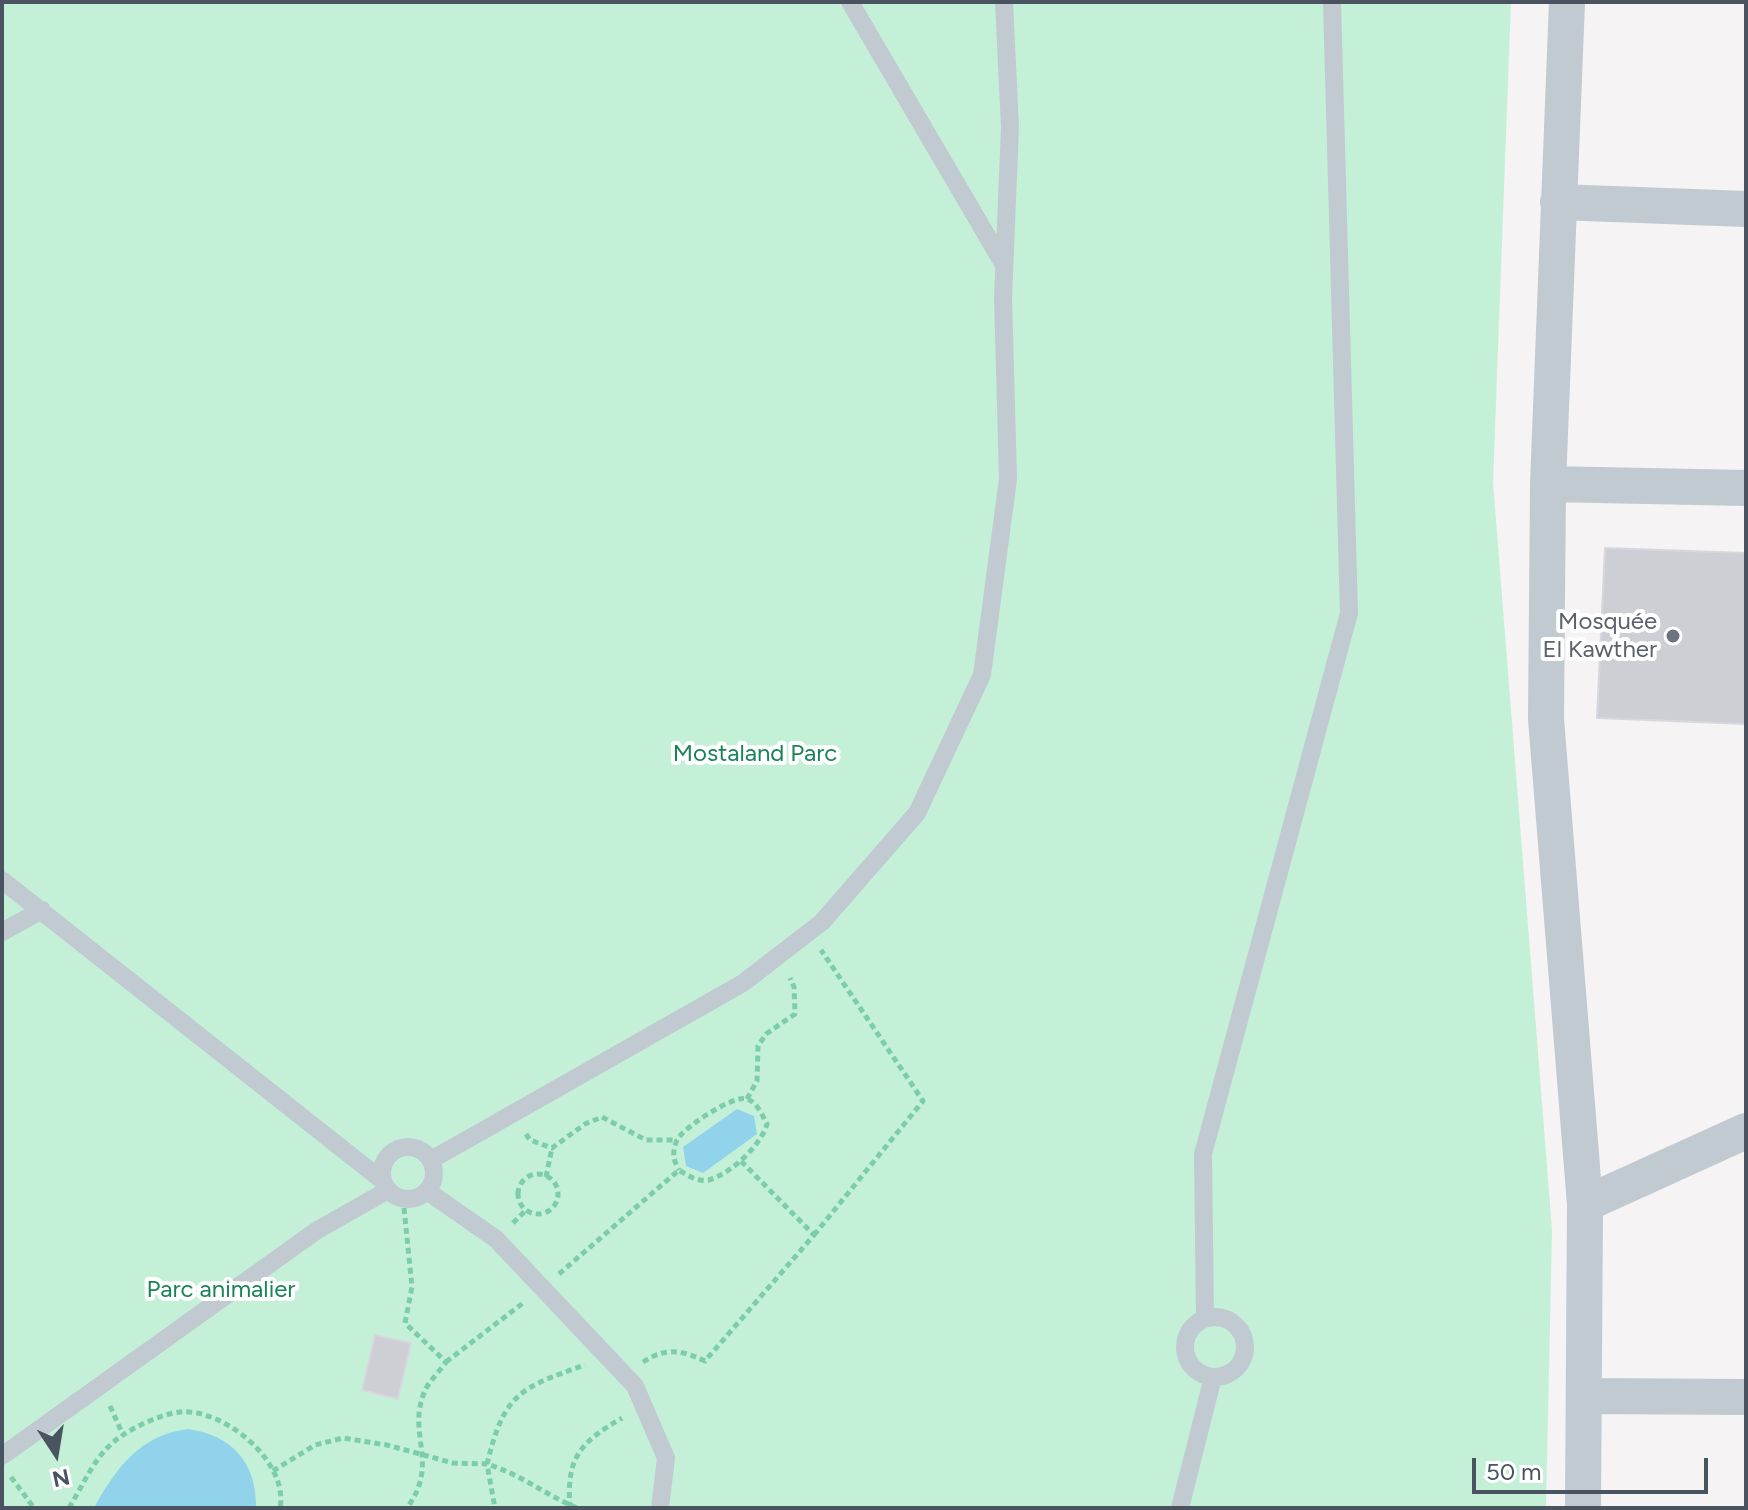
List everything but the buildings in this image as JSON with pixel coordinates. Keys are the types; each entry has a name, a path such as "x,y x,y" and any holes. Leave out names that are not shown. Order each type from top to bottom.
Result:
{"street":[{"path":"1567,2 1548,484 1546,719 1585,1204 1583,1508"},
{"path":"1558,202 1746,209"},
{"path":"1548,484 1746,488"},
{"path":"1585,1204 1746,1131"},
{"path":"1584,1396 1746,1397"}],"lane":[{"path":"850,2 1005,265"},
{"path":"431,1160 743,983 822,922 917,813 982,675 1008,479 1005,265 1010,127 1004,2"},
{"path":"1205,1319 1203,1154 1349,613 1332,2"},
{"path":"2,880 391,1190 412,1199 427,1191 434,1176 431,1160 419,1149 395,1150 383,1164 391,1190"},
{"path":"2,932 42,910"},
{"path":"2,1456 316,1231 391,1190"},
{"path":"427,1191 496,1239 635,1386 666,1458 660,1508"},
{"path":"1205,1319 1224,1319 1239,1330 1243,1338 1243,1357 1238,1366 1223,1376 1213,1377 1194,1369 1185,1352 1189,1332 1205,1319"},
{"path":"1180,1508 1213,1377"}],"path":[{"path":"624,1374 659,1352 681,1350 705,1361 814,1235 923,1101 809,932"},
{"path":"747,1099 757,1081 758,1046 766,1034 795,1014 794,987 779,955"},
{"path":"546,1177 552,1148 585,1124 602,1117 646,1140 677,1140 733,1098 747,1099 759,1108 767,1124 763,1137 740,1160 709,1180 694,1179 679,1170 674,1151 677,1140"},
{"path":"509,1114 530,1140 552,1148"},
{"path":"740,1160 814,1235"},
{"path":"407,1508 418,1493 424,1455 419,1441 424,1393 446,1362 542,1288 679,1170"},
{"path":"533,1175 546,1177 556,1185 556,1202 543,1214 526,1210 520,1204 520,1187 533,1175"},
{"path":"391,1190 412,1287 405,1323 446,1362"},
{"path":"495,1508 487,1464 496,1428 510,1402 536,1383 608,1357"},
{"path":"570,1506 569,1468 583,1445 643,1404"},
{"path":"69,1508 92,1465 116,1440 143,1424 181,1412 217,1420 247,1435 273,1471 282,1500 280,1508"},
{"path":"273,1471 315,1445 343,1438 453,1463 487,1464 533,1482 577,1508"},
{"path":"2,1465 34,1508"}],"green space":[{"name":"Mostaland Parc","path":"2,2 1511,2 1493,482 1552,1230 1546,1508 2,1508"}],"water":[{"path":"737,1109 754,1116 757,1134 703,1173 686,1166 683,1147"},
{"path":"188,1429 217,1438 239,1454 252,1478 256,1508 94,1508 131,1456 156,1438"}],"place":[{"name":"Mosquée El Kawther","path":"1673,636"}],"park label":[{"name":"Parc animalier","path":"221,1290"}]}
